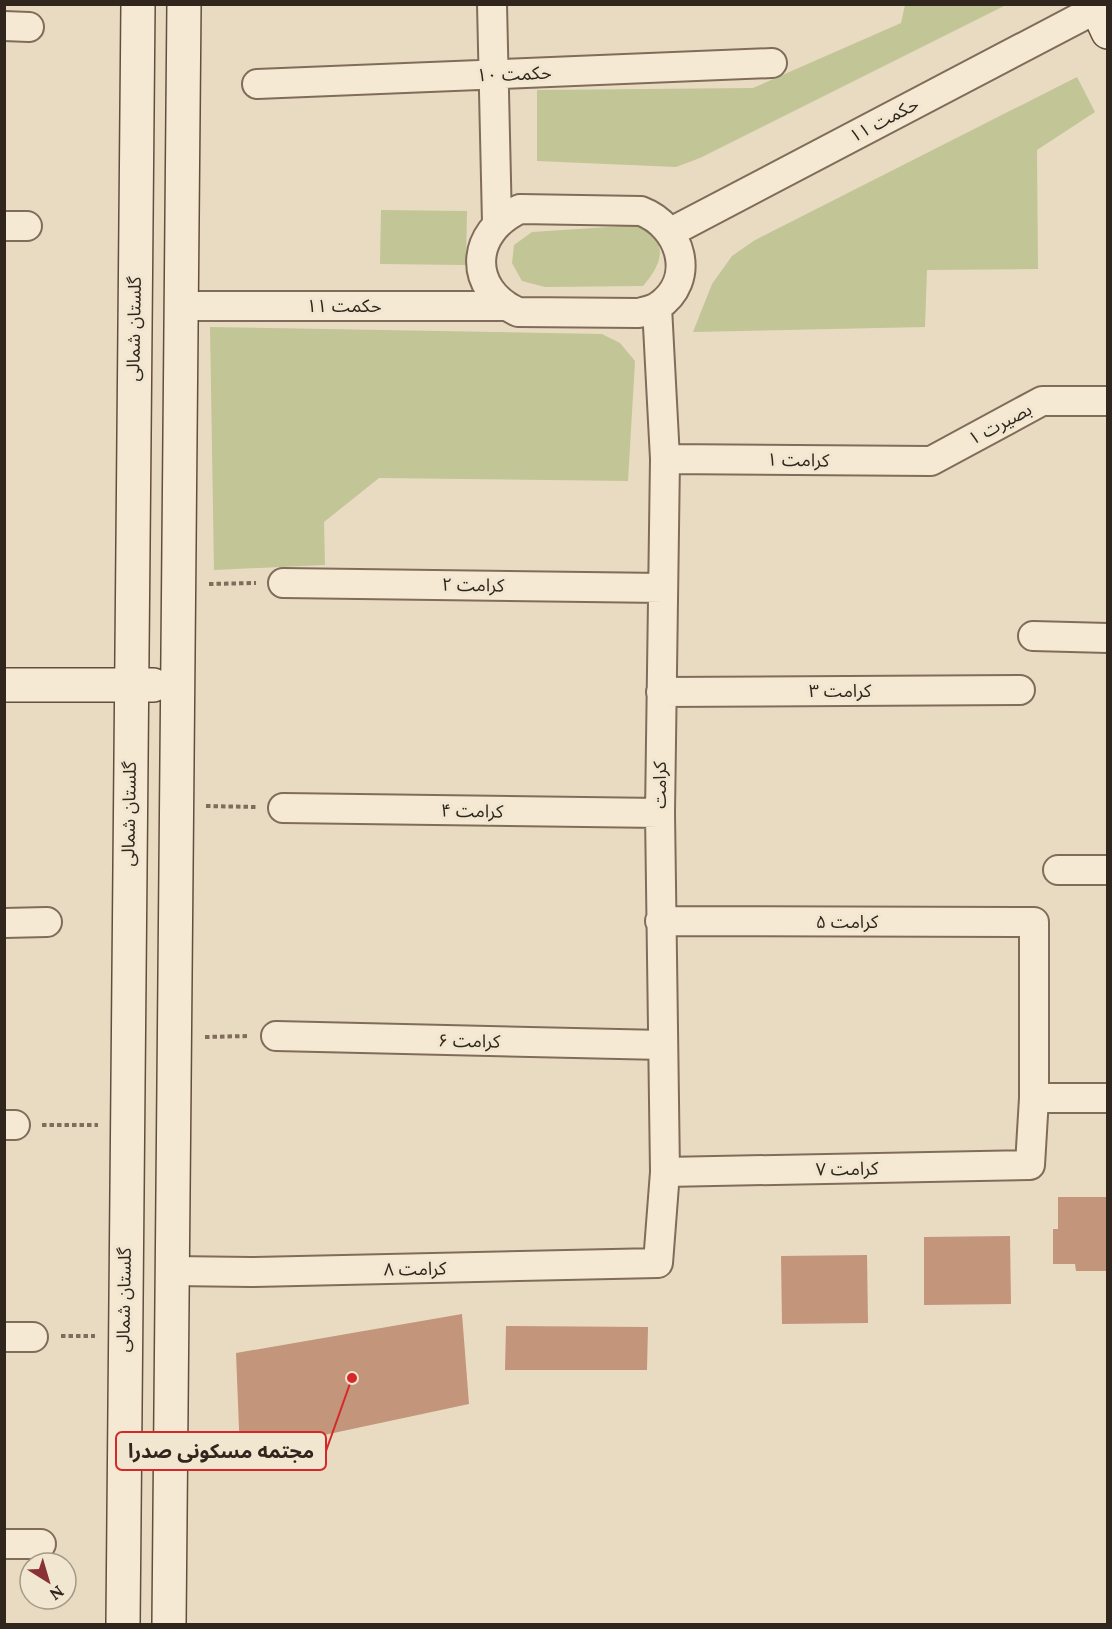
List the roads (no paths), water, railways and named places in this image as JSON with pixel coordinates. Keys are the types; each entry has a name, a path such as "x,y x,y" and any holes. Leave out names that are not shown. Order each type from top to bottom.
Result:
{"main road":[{"name":"گلستان شمالی","path":"123,1624 138,4"},
{"path":"169,1624 184,4"},
{"path":"4,685 177,685"}],"street":[{"path":"492,4 496,223 483,247 483,274 495,298 506,306"},
{"name":"حکمت ۱۱","path":"671,232 1099,15"},
{"name":"حکمت ۱۰","path":"256,84 772,63"},
{"path":"496,223 520,209 641,211 663,222 677,243 680,268 671,292 657,307"},
{"name":"حکمت ۱۱","path":"181,306 506,306 518,312 628,313 639,313 657,307"},
{"name":"کرامت","path":"657,307 665,459 660,813 665,1172 658,1263"},
{"name":"بصیرت ۱","path":"931,461 1042,401 1107,401"},
{"name":"کرامت ۱","path":"665,459 931,461"},
{"name":"کرامت ۲","path":"284,583 663,588"},
{"path":"1033,636 1107,638"},
{"name":"کرامت ۳","path":"661,692 1020,690"},
{"name":"کرامت ۴","path":"284,808 660,813"},
{"path":"1058,870 1107,870"},
{"name":"کرامت ۵","path":"660,921 1034,922 1034,1098"},
{"path":"4,923 47,922"},
{"name":"کرامت ۶","path":"276,1036 663,1045"},
{"path":"1034,1098 1107,1098"},
{"name":"کرامت ۷","path":"665,1172 1030,1165 1034,1098"},
{"name":"کرامت ۸","path":"172,1271 251,1272 658,1263"},
{"path":"4,1337 33,1337"},
{"path":"4,1544 41,1544"}],"place":[{"name":"مجتمه مسکونی صدرا","path":"352,1378"}]}
